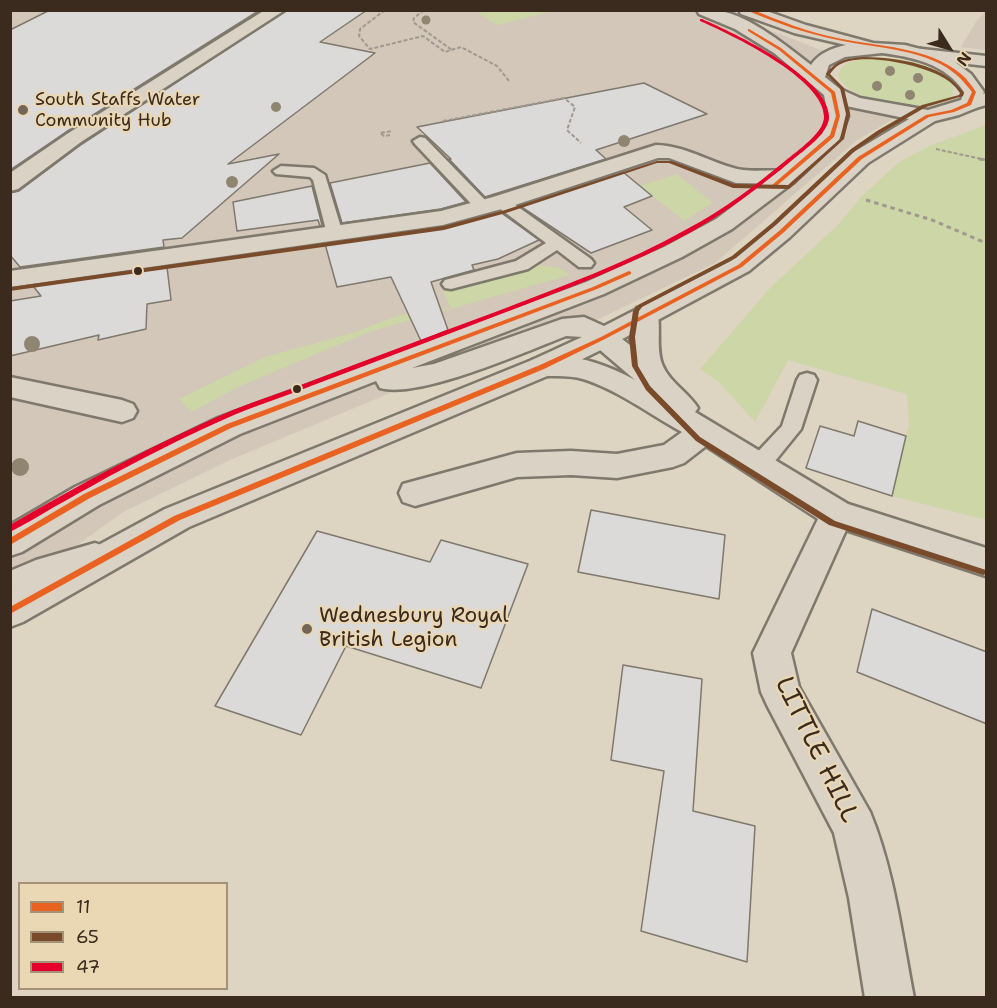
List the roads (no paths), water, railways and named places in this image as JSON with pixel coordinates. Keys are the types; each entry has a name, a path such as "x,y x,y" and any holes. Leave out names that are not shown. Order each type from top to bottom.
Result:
{"main road":[{"path":"10,184 74,138 278,10"},
{"path":"705,10 741,25 780,49 833,93 876,108 928,116"},
{"path":"747,10 810,32 882,48 987,61"},
{"path":"816,77 820,64 834,55 846,50 882,48"},
{"path":"10,611 187,514 542,367 603,338 740,266 781,232 861,158 928,116 978,102 964,75 942,62 913,53"},
{"path":"10,542 55,514 229,426 595,288 673,252 724,224 786,177 832,136 838,116 833,93"},
{"path":"10,279 443,218 492,205 656,151 672,152 736,176 786,177"},
{"path":"646,314 642,338 645,362 656,381"},
{"path":"311,394 438,373 562,327 584,326 603,338 656,381 705,431"},
{"path":"542,367 583,368 607,377 705,431 837,514 987,562"},
{"path":"10,387 122,411"},
{"path":"416,493 517,465 572,463 617,466 673,455 705,431"},
{"name":"LITTLE HILL","path":"837,514 772,654 781,692 855,827 872,898 890,998"},
{"path":"10,588 36,575 117,551"}],"lane":[{"path":"420,141 492,205 557,243 585,263"},
{"path":"281,171 314,173 320,178 335,234"},
{"path":"451,284 491,275 522,264 557,243"},
{"path":"759,465 791,429 807,380"}],"place":[{"name":"South Staffs Water Community Hub","path":"23,110"},
{"name":"Wednesbury Royal British Legion","path":"307,629"}]}
